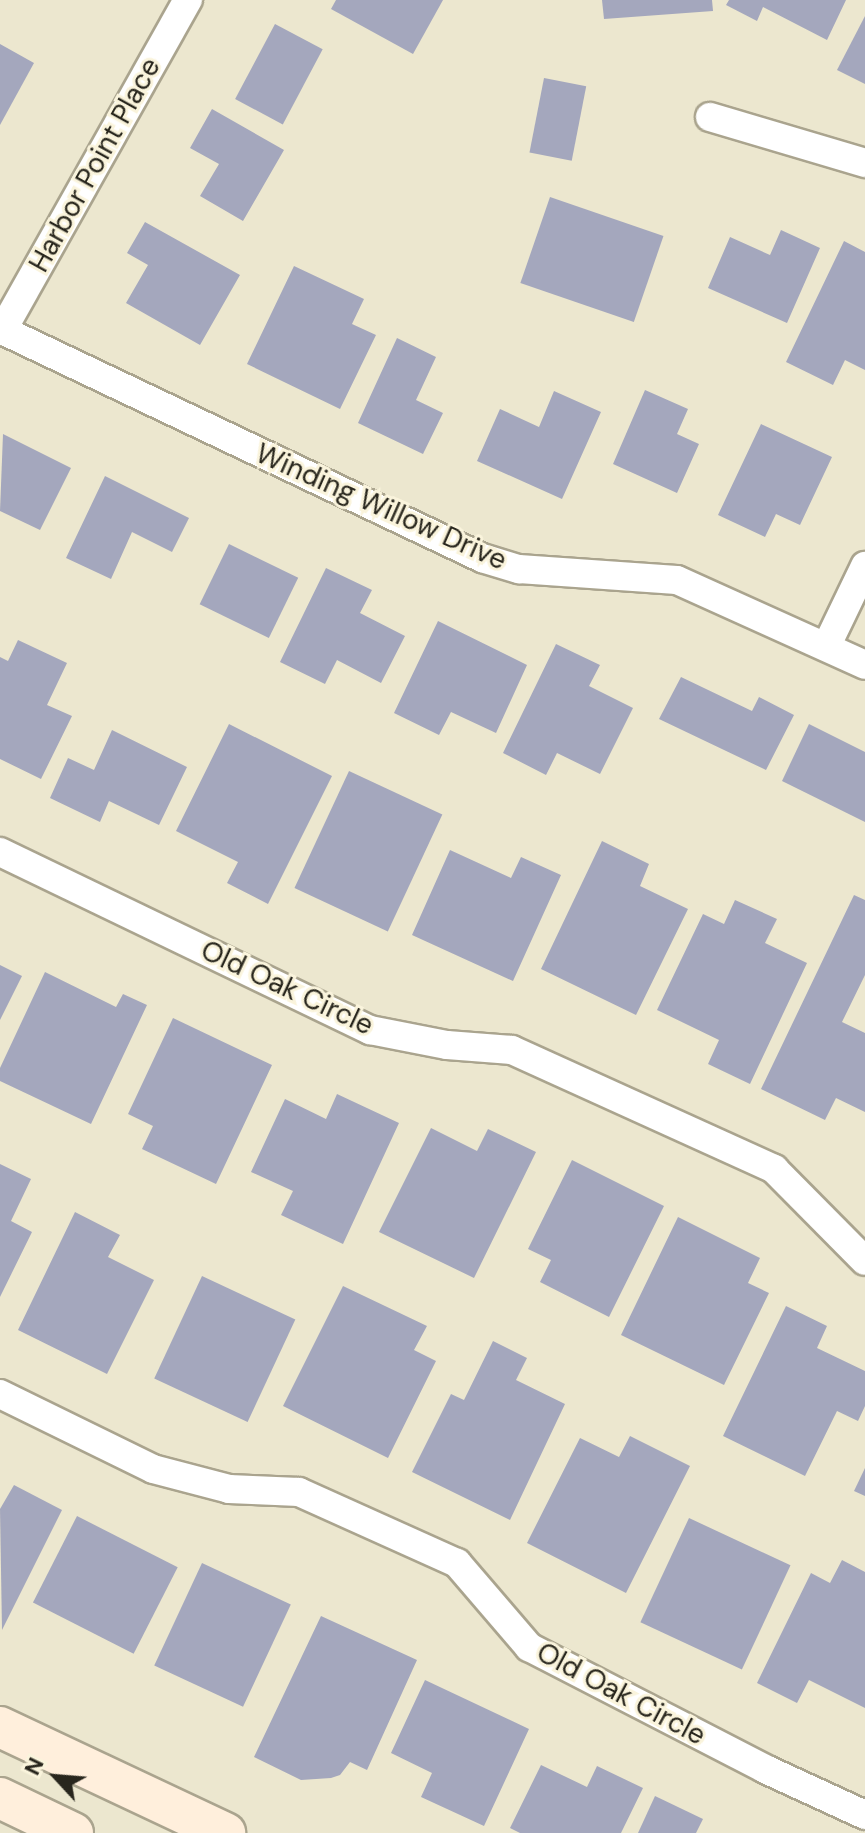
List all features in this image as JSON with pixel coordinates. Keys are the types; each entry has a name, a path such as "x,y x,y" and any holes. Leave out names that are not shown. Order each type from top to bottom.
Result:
{"main road":[{"path":"0,1727 225,1833"},
{"path":"0,1798 73,1833"}],"street":[{"name":"Harbor Point Place","path":"1,330 188,0"},
{"path":"710,117 865,163"},
{"name":"Winding Willow Drive","path":"1,330 482,558 519,569 677,580 827,645 865,665"},
{"path":"827,645 865,566"},
{"name":"Old Oak Circle","path":"0,852 370,1030 447,1045 512,1050 774,1169 865,1261"},
{"name":"Old Oak Circle","path":"0,1394 153,1469 229,1489 299,1492 457,1563 529,1647 765,1769 865,1815"}],"building":[{"path":"336,0 443,0 413,54 331,9"},
{"path":"602,0 712,0 713,11 604,19"},
{"path":"729,0 846,0 827,40 763,7 757,21 726,5"},
{"path":"865,16 865,84 837,70"},
{"path":"275,24 323,49 283,124 235,99"},
{"path":"0,44 34,63 0,125"},
{"path":"544,78 586,86 572,161 529,153"},
{"path":"212,109 284,150 243,221 200,196 219,164 190,148"},
{"path":"550,197 663,236 634,322 520,283"},
{"path":"145,222 240,275 200,345 126,303 148,265 127,253"},
{"path":"781,230 820,248 787,323 708,288 730,237 770,255"},
{"path":"844,241 865,252 865,370 845,360 833,385 786,362"},
{"path":"294,266 364,299 352,324 376,335 340,409 247,364"},
{"path":"397,338 436,357 416,400 443,413 423,454 358,423"},
{"path":"645,390 688,409 677,434 699,444 677,493 613,464"},
{"path":"554,391 601,412 562,499 477,461 500,409 539,427"},
{"path":"761,424 832,457 800,525 776,514 765,537 718,515"},
{"path":"3,434 71,468 40,530 0,511"},
{"path":"105,476 189,518 172,552 132,532 111,579 66,558"},
{"path":"229,544 298,578 269,638 200,604"},
{"path":"326,568 372,590 360,613 405,636 381,683 337,660 325,684 280,662"},
{"path":"438,621 527,665 496,733 451,712 439,735 394,713"},
{"path":"18,640 67,663 47,705 72,716 41,779 0,759 0,657 8,661"},
{"path":"556,644 600,665 589,686 633,708 600,774 557,753 546,775 503,753"},
{"path":"681,677 752,711 759,697 794,715 766,770 659,719"},
{"path":"229,724 332,776 268,904 227,883 238,862 176,831"},
{"path":"809,724 865,752 865,822 782,781"},
{"path":"112,730 187,767 159,825 109,801 100,822 50,798 68,758 94,770"},
{"path":"349,771 442,815 388,931 294,888"},
{"path":"602,841 649,864 640,886 688,909 636,1015 541,969"},
{"path":"450,850 511,878 521,857 561,875 513,981 412,935"},
{"path":"854,895 865,900 865,975 842,1022 865,1033 865,1112 836,1098 825,1120 761,1089"},
{"path":"735,900 777,919 765,943 807,963 750,1084 708,1064 719,1040 657,1010 703,914 724,924"},
{"path":"0,965 22,976 0,1020"},
{"path":"45,972 116,1007 123,994 147,1005 91,1124 0,1081 0,1068"},
{"path":"173,1018 272,1065 216,1184 142,1149 153,1126 128,1114"},
{"path":"337,1094 399,1123 343,1244 281,1215 293,1191 251,1172 285,1099 326,1119"},
{"path":"431,1128 477,1151 488,1129 536,1152 474,1278 379,1232"},
{"path":"572,1160 664,1206 609,1317 540,1282 551,1260 528,1249"},
{"path":"0,1164 31,1179 11,1221 32,1232 0,1297"},
{"path":"75,1212 120,1235 108,1257 154,1280 107,1374 18,1330"},
{"path":"678,1217 760,1258 748,1283 769,1293 724,1385 621,1335"},
{"path":"202,1276 295,1320 248,1422 154,1378"},
{"path":"343,1286 427,1326 414,1350 436,1361 388,1458 283,1406"},
{"path":"786,1306 827,1326 817,1348 865,1371 865,1406 858,1421 837,1411 805,1476 723,1436"},
{"path":"493,1341 527,1358 516,1380 565,1404 510,1520 412,1472 451,1394 464,1400"},
{"path":"630,1436 690,1466 626,1593 527,1543 580,1438 619,1457"},
{"path":"865,1468 865,1496 854,1491"},
{"path":"14,1485 62,1510 2,1630 0,1509"},
{"path":"77,1516 178,1567 134,1654 33,1602"},
{"path":"689,1518 791,1565 742,1670 640,1622"},
{"path":"842,1560 865,1572 865,1708 809,1680 797,1703 757,1683 811,1573 830,1583"},
{"path":"202,1563 291,1604 243,1707 154,1665"},
{"path":"321,1616 417,1660 367,1770 350,1762 340,1775 301,1780 254,1757"},
{"path":"425,1680 529,1729 484,1826 421,1797 432,1773 391,1753"},
{"path":"541,1765 587,1787 597,1766 643,1788 621,1833 520,1833 510,1828"},
{"path":"655,1796 703,1819 696,1833 638,1833"}]}
